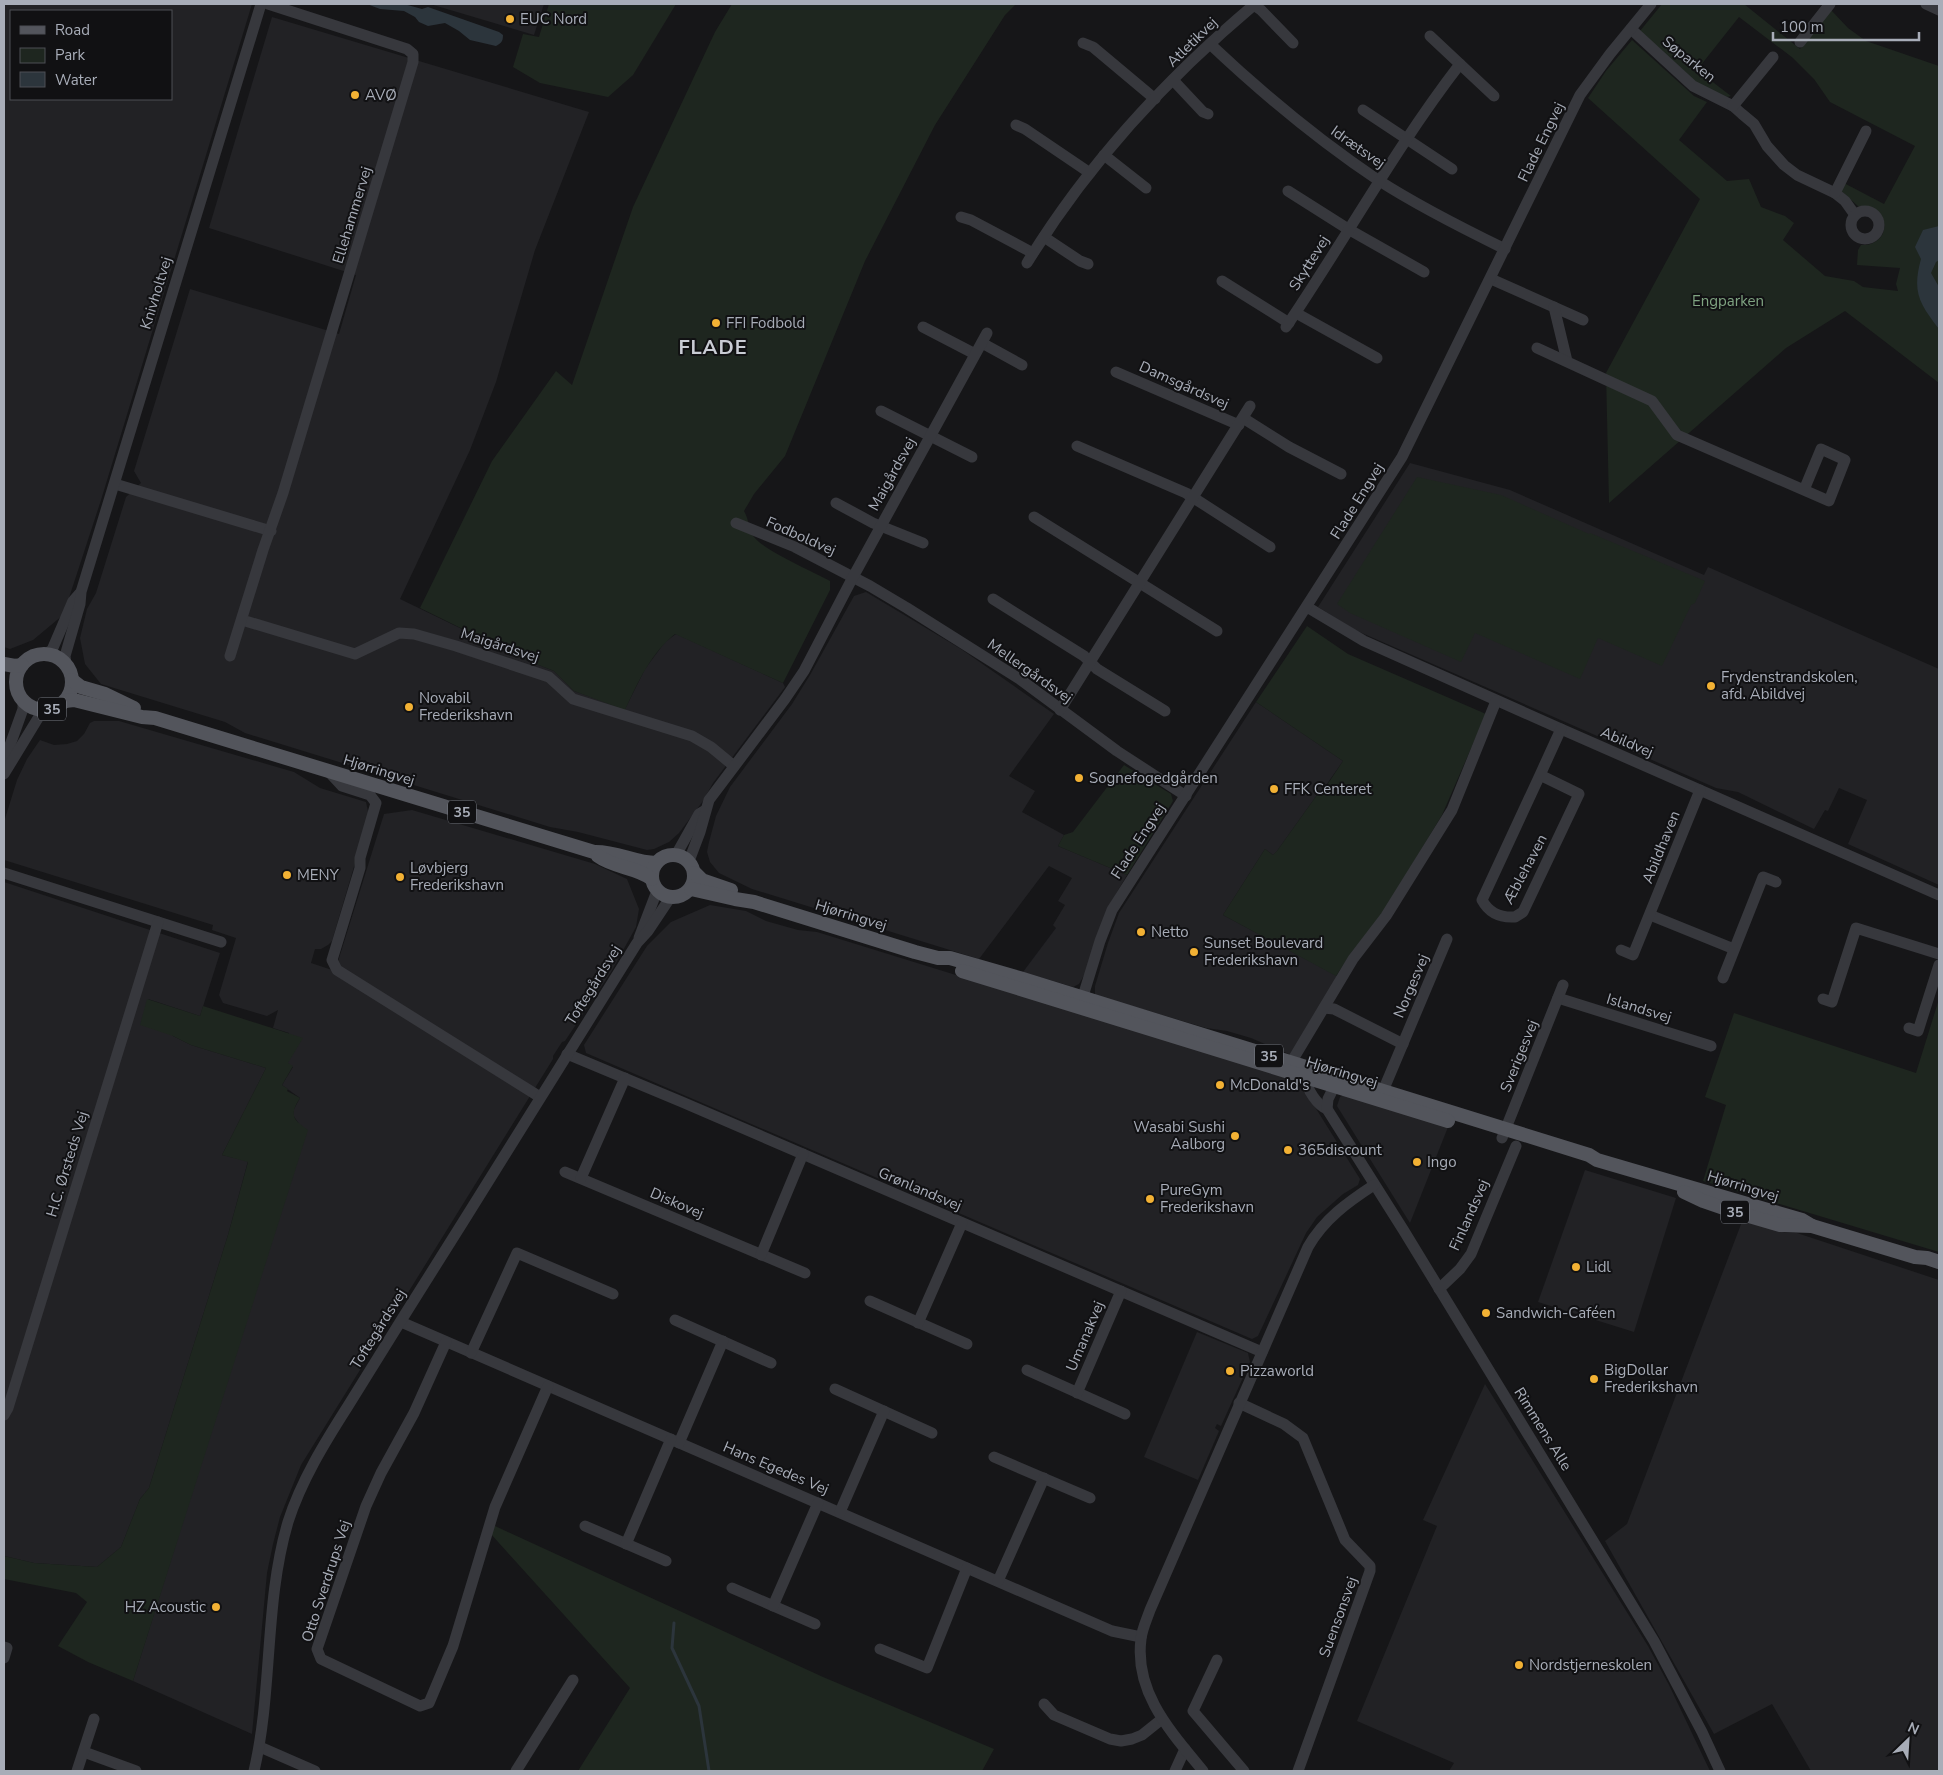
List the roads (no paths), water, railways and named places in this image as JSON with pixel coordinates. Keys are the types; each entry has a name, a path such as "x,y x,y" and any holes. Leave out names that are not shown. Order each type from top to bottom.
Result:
{"main road":[{"path":"16,686 16,678 22,665 29,659 46,654 60,659 66,664"},
{"path":"4,664 22,665"},
{"name":"35","path":"4,678 16,686 23,700 36,709 43,710 59,706 70,695 72,680 66,664"},
{"name":"Hjørringvej","path":"72,680 81,687 105,694 144,711 155,718"},
{"name":"Hjørringvej","path":"65,701 74,700 142,717 155,718 594,852 627,857 646,863 656,863"},
{"name":"Hjørringvej","path":"594,852 600,858 646,875 655,885"},
{"path":"655,885 652,874 656,863 662,858 687,863 694,884 682,896 670,898"},
{"name":"Hjørringvej","path":"687,863 702,880 737,893 754,902"},
{"name":"35","path":"655,885 670,898"},
{"name":"Hjørringvej","path":"691,889 754,902 938,958 950,958 1081,1003 1381,1096 1504,1133 1589,1154 1598,1160 1664,1180 1703,1201 1732,1211 1780,1225 1812,1226 1915,1257 1939,1262"},
{"name":"Hjørringvej","path":"1915,1257 1939,1271"}],"street":[{"name":"Knivholtvej","path":"66,664 65,656 80,604 81,592 261,4"},
{"name":"Ellehammervej","path":"230,656 313,396 413,62 413,54 407,50 268,4"},
{"name":"Atletikvej","path":"962,217 971,220 1030,258 1104,155 1154,99 1254,4 1293,43"},
{"name":"Flade Engvej","path":"1081,1003 1100,941 1112,910 1402,457 1580,95 1651,4"},
{"path":"1800,42 1830,4"},
{"path":"1926,4 1939,10"},
{"name":"Søparken","path":"1631,29 1694,86 1733,106 1754,124 1767,146 1784,165 1797,175 1834,192 1846,201 1855,215"},
{"path":"1430,36 1494,96"},
{"path":"1083,43 1092,47 1154,99"},
{"name":"Idrætsvej","path":"1210,44 1249,81 1295,120 1380,181 1430,210 1505,249"},
{"path":"1733,106 1773,57"},
{"name":"Skyttevej","path":"1291,321 1406,139 1460,64"},
{"name":"Atletikvej","path":"1173,80 1203,112 1208,114"},
{"path":"1363,110 1452,169"},
{"path":"1016,125 1025,129 1090,173"},
{"path":"1834,192 1866,131"},
{"path":"1104,155 1146,188"},
{"name":"Skyttevej","path":"1288,191 1348,229 1424,272"},
{"path":"1044,236 1080,262 1088,264"},
{"path":"1491,279 1583,320"},
{"name":"Skyttevej","path":"1222,281 1291,321 1377,358"},
{"path":"1554,306 1567,361"},
{"path":"923,326 975,354"},
{"name":"Maigårdsvej","path":"687,863 700,832 709,800 804,671 853,577 984,338 1022,365"},
{"path":"1537,348 1652,401 1676,435 1829,501 1845,460 1821,449 1804,490"},
{"name":"Damsgårdsvej","path":"1116,372 1241,422 1342,474"},
{"name":"Damsgårdsvej","path":"1060,710 1250,406"},
{"name":"Maigårdsvej","path":"881,411 972,457"},
{"path":"1078,446 1193,498 1270,547"},
{"path":"115,484 271,531"},
{"name":"Maigårdsvej","path":"836,503 881,526 923,543"},
{"path":"1034,518 1217,632"},
{"name":"Fodboldvej","path":"736,524 795,547 853,577"},
{"name":"Mellergårdsvej","path":"853,577 967,645 1020,680 1117,751 1186,796"},
{"name":"Knivholtvej","path":"46,654 52,650 71,606 81,592"},
{"path":"992,599 1084,656 1097,669 1165,711"},
{"name":"Abildvej","path":"1307,607 1364,641 1496,701 1939,895"},
{"name":"Maigårdsvej","path":"242,620 355,654 400,633 414,634 448,643 549,677 573,699 692,736 711,747 734,766"},
{"path":"4,762 23,710 23,700"},
{"path":"1290,1068 1353,959 1386,916 1452,810 1496,701"},
{"path":"4,774 43,710"},
{"name":"Æblehaven","path":"1540,775 1579,794 1523,912 1515,917 1499,916 1487,908 1482,900 1561,729"},
{"path":"329,772 342,786 370,795 376,803 360,858 360,868 332,960 337,970 540,1097"},
{"name":"Abildhaven","path":"1621,950 1633,955 1700,790"},
{"path":"4,873 221,942"},
{"path":"1723,978 1763,877 1776,882"},
{"name":"Toftegårdsvej","path":"637,943 655,885"},
{"name":"Toftegårdsvej","path":"254,1771 260,1746 274,1596 288,1521 299,1494 328,1437 637,943 648,931 670,898"},
{"path":"1650,915 1734,949"},
{"name":"H.C. Ørsteds Vej","path":"4,1415 8,1408 158,922"},
{"path":"1823,999 1832,1002 1856,928 1939,954"},
{"name":"Norgesvej","path":"1381,1096 1447,939"},
{"path":"1909,1028 1918,1031 1939,965"},
{"name":"Sverigesvej","path":"1504,1133 1563,985"},
{"name":"Islandsvej","path":"1558,998 1711,1046"},
{"name":"Norgesvej","path":"1324,1008 1334,1009 1403,1044"},
{"name":"Grønlandsvej","path":"567,1054 1262,1352"},
{"name":"Rimmens Alle","path":"1307,1073 1308,1086 1321,1107 1327,1109 1654,1641 1702,1732 1720,1771"},
{"path":"581,1178 625,1078"},
{"path":"1327,1109 1328,1099 1337,1082"},
{"name":"Finlandsvej","path":"1439,1289 1460,1269 1471,1254 1516,1146"},
{"path":"761,1255 803,1154"},
{"name":"Diskovej","path":"565,1172 805,1273"},
{"path":"1203,1771 1184,1749 1151,1701 1144,1683 1140,1653 1141,1637 1150,1610 1239,1403 1313,1238 1336,1211 1374,1185"},
{"path":"918,1323 962,1223"},
{"path":"471,1353 516,1253 613,1294"},
{"name":"Umanakvej","path":"1078,1393 1121,1290"},
{"path":"870,1301 968,1344"},
{"path":"675,1320 771,1362"},
{"name":"Hans Egedes Vej","path":"401,1322 1112,1631 1141,1637"},
{"path":"626,1544 723,1341"},
{"name":"Otto Sverdrups Vej","path":"446,1342 414,1414 381,1473 366,1506 317,1649 320,1659 420,1706 429,1703 454,1646 495,1507 548,1386"},
{"name":"Umanakvej","path":"1027,1370 1125,1414"},
{"path":"835,1389 932,1432"},
{"name":"Suensonsvej","path":"1239,1403 1284,1424 1303,1438 1345,1540 1370,1566 1370,1571 1298,1771"},
{"path":"840,1512 884,1411"},
{"path":"994,1457 1090,1498"},
{"path":"998,1581 1044,1478"},
{"path":"774,1606 818,1503"},
{"path":"585,1526 666,1561"},
{"path":"880,1649 927,1668 967,1568"},
{"path":"732,1588 816,1624"},
{"path":"4,1647 7,1648 4,1658"},
{"path":"1217,1660 1193,1712 1244,1771"},
{"path":"516,1771 573,1680"},
{"path":"1044,1704 1054,1715 1110,1739 1121,1741 1142,1735 1162,1719"},
{"path":"78,1771 94,1719"},
{"path":"260,1746 315,1771"},
{"path":"1175,1771 1184,1749"},
{"path":"84,1752 136,1771"}],"water":[{"path":"367,4 404,4 422,9 428,7 499,32 503,35 503,39 496,46 470,40 445,23 428,26 404,11 380,9"},
{"path":"1939,226 1939,260 1936,262 1931,273 1939,287 1939,329 1926,312 1919,297 1917,280 1921,259 1915,247 1923,230"}],"waterway":[{"path":"674,1623 672,1648 699,1706 709,1771"}],"place":[{"name":"EUC Nord","path":"510,19"},
{"name":"AVØ","path":"355,95"},
{"name":"FFI Fodbold","path":"716,323"},
{"name":"Frydenstrandskolen, afd. Abildvej","path":"1711,686"},
{"name":"Novabil Frederikshavn","path":"409,707"},
{"name":"Sognefogedgården","path":"1079,778"},
{"name":"FFK Centeret","path":"1274,789"},
{"name":"MENY","path":"287,875"},
{"name":"Løvbjerg Frederikshavn","path":"400,877"},
{"name":"Netto","path":"1141,932"},
{"name":"Sunset Boulevard Frederikshavn","path":"1194,952"},
{"name":"McDonald's","path":"1220,1085"},
{"name":"Wasabi Sushi Aalborg","path":"1235,1136"},
{"name":"365discount","path":"1288,1150"},
{"name":"Ingo","path":"1417,1162"},
{"name":"PureGym Frederikshavn","path":"1150,1199"},
{"name":"Lidl","path":"1576,1267"},
{"name":"Sandwich-Caféen","path":"1486,1313"},
{"name":"Pizzaworld","path":"1230,1371"},
{"name":"BigDollar Frederikshavn","path":"1594,1379"},
{"name":"HZ Acoustic","path":"216,1607"},
{"name":"Nordstjerneskolen","path":"1519,1665"}],"district":[{"name":"FLADE","path":"713,347"}],"park label":[{"name":"Engparken","path":"1728,301"}]}
